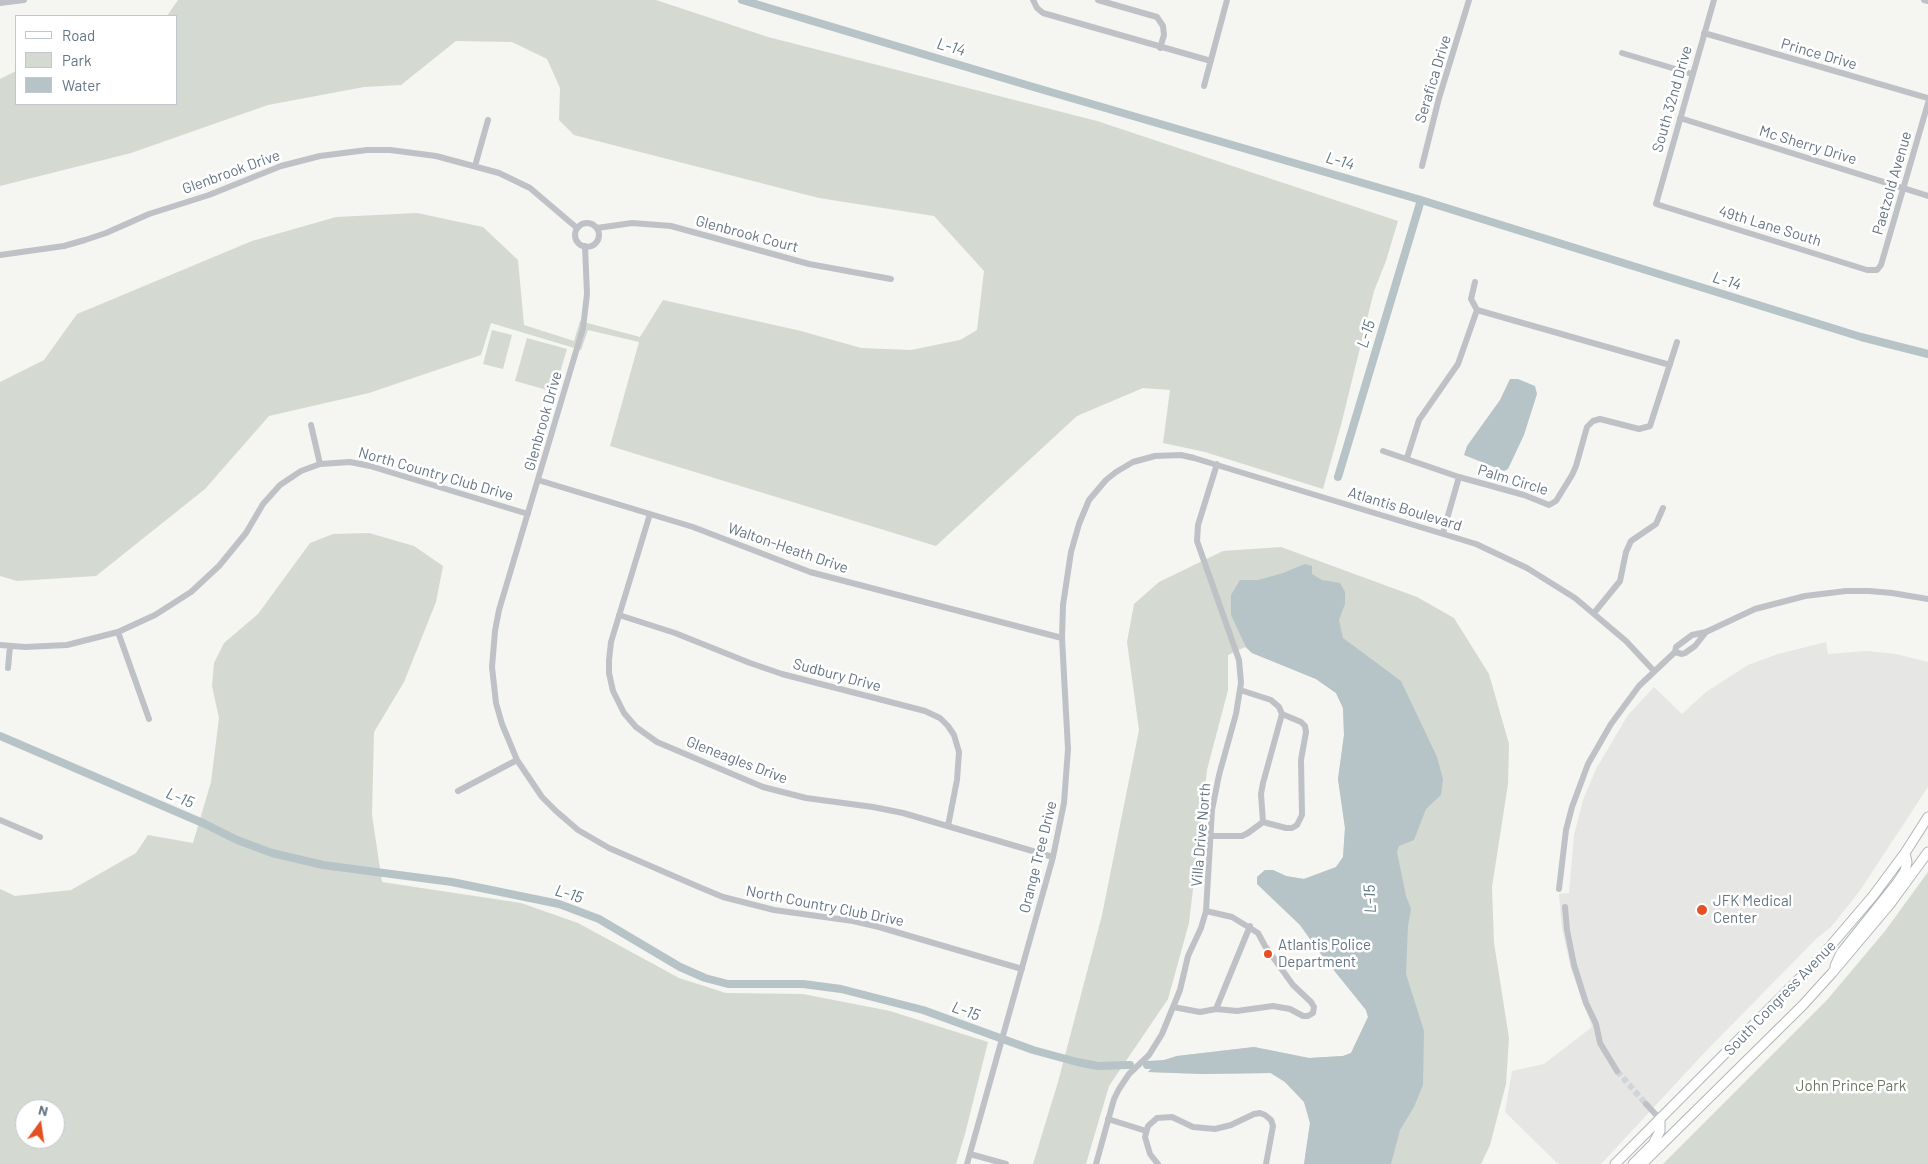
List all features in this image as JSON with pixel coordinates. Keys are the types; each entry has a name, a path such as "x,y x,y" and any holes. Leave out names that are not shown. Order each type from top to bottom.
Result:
{"main road":[{"name":"South Congress Avenue","path":"1615,1164 1821,957 1873,896 1905,853 1928,817"},
{"name":"South Congress Avenue","path":"1642,1164 1832,974 1896,897 1928,852"},
{"path":"1832,974 1840,953 1863,928 1905,871 1907,862 1905,853"},
{"path":"1633,1164 1656,1138 1660,1131 1660,1118"}],"street":[{"path":"0,3 24,0"},
{"path":"1033,0 1037,8 1043,13 1211,62"},
{"path":"1098,0 1157,18 1163,26 1164,35 1160,48"},
{"path":"1204,86 1227,0"},
{"name":"Serafica Drive","path":"1422,166 1439,98 1469,0"},
{"name":"South 32nd Drive","path":"1656,204 1714,0"},
{"path":"1924,0 1928,1"},
{"name":"Prince Drive","path":"1704,33 1928,98"},
{"path":"1622,52 1692,74"},
{"name":"Paetzold Avenue","path":"1877,270 1881,265 1928,102"},
{"name":"Mc Sherry Drive","path":"1680,118 1928,196"},
{"path":"475,166 488,120"},
{"name":"Glenbrook Drive","path":"0,255 64,246 106,234 149,214 209,194 281,166 320,156 367,150 390,150 436,156 499,173 530,188 576,228 576,240 585,246 586,294 582,328 528,514"},
{"name":"49th Lane South","path":"1656,204 1867,270 1877,270"},
{"path":"576,228 587,222 597,228 599,235 597,242 590,246 585,246"},
{"name":"Glenbrook Court","path":"597,228 632,223 664,225 809,264 891,279"},
{"path":"1475,282 1471,299 1477,310 1670,366"},
{"path":"1407,458 1418,420 1458,364 1477,310"},
{"name":"Palm Circle","path":"1383,451 1459,477 1524,495 1548,505 1556,501 1576,466 1587,427 1592,421 1600,419 1639,429 1650,426 1677,342"},
{"path":"311,425 320,464"},
{"name":"Atlantis Boulevard","path":"1116,472 1133,462 1146,458 1168,455 1194,458 1476,544 1527,568 1551,582 1594,613 1626,641 1654,671"},
{"name":"North Country Club Drive","path":"0,645 46,647 67,644 118,632 155,615 191,592 213,572 233,550 263,504 280,485 301,471 320,464 337,462 357,463 528,514 499,610 493,646 492,668 496,703 516,760 542,797 556,811 578,830 609,848 698,887 732,899 774,910 853,921 879,927 1022,969"},
{"name":"Villa Drive North","path":"1096,1164 1114,1099 1122,1084 1156,1046 1180,990 1188,956 1206,910 1212,836 1212,810 1219,775 1236,714 1241,672 1239,660 1196,541 1198,525 1217,464"},
{"name":"Orange Tree Drive","path":"967,1164 1053,857 1064,803 1068,749 1062,638 1066,579 1079,524 1089,500 1101,484 1116,472"},
{"name":"Palm Circle","path":"1443,533 1459,477"},
{"name":"Walton-Heath Drive","path":"538,480 693,527 810,572 1062,638"},
{"path":"1594,613 1620,581 1626,552 1631,542 1656,524 1662,508"},
{"name":"Gleneagles Drive","path":"650,514 619,615 610,648 609,660 613,692 624,713 636,727 657,742 762,787 806,798 873,807 948,826 1053,857"},
{"path":"1559,889 1566,830 1573,802 1585,771 1611,724 1639,686 1675,652 1682,654 1695,646 1706,632 1754,609 1782,601 1817,594 1869,591 1892,592 1928,599"},
{"name":"Sudbury Drive","path":"619,615 675,633 774,671 925,711 940,718 954,735 959,752 957,780 948,826"},
{"path":"118,632 149,718"},
{"path":"8,668 10,646"},
{"path":"1240,690 1271,700 1279,707 1282,714 1261,794 1263,822"},
{"path":"1263,822 1292,828 1302,815 1301,760 1306,732 1301,722 1282,714"},
{"path":"458,791 516,760"},
{"path":"0,820 40,837"},
{"path":"1212,836 1242,836 1248,834 1263,822"},
{"path":"1565,907 1566,930 1574,965 1586,1003 1596,1024 1600,1043 1617,1071"},
{"path":"1173,1007 1200,1012 1216,1009 1237,1011 1273,1006 1290,1009 1303,1016 1313,1013 1314,1007 1311,1002 1293,985 1258,933 1232,916 1206,910"},
{"path":"1216,1009 1250,926"},
{"path":"1646,1104 1660,1118"},
{"path":"1158,1164 1147,1148 1146,1131 1152,1121 1166,1116 1193,1127 1215,1129 1231,1125 1260,1113 1271,1120 1273,1126 1266,1164"},
{"path":"1108,1119 1146,1131"},
{"path":"970,1154 1006,1164"}],"shaded area":[{"name":"JFK Medical Center","path":"1826,642 1828,654 1867,651 1896,654 1928,662 1928,787 1859,892 1831,927 1817,938 1707,1050 1601,1164 1558,1164 1505,1112 1512,1071 1544,1064 1592,1027 1571,969 1562,929 1559,894 1569,893 1574,835 1583,800 1596,769 1628,715 1654,687 1682,714 1706,692 1748,665 1778,654"}],"green space":[{"path":"178,0 656,0 768,37 1097,121 1398,221 1386,261 1374,291 1323,489 1205,452 1163,443 1170,390 1143,388 1077,416 936,546 610,446 639,342 588,330 581,350 491,323 481,355 369,393 269,416 205,489 96,576 17,581 0,576 0,382 44,360 77,314 252,241 336,217 417,213 483,227 518,260 524,325 574,341 580,321 640,337 663,300 801,331 861,348 911,350 960,340 977,330 984,271 934,216 819,198 574,135 559,120 560,88 547,59 512,42 456,41 401,85 364,87 268,105 131,153 0,186 0,79 15,72 15,105 178,105 178,15 168,15"},
{"path":"492,330 512,335 503,369 483,364"},
{"path":"527,338 567,349 554,392 515,381"},
{"path":"369,533 414,546 443,566 436,602 404,682 374,732 372,815 382,882 521,903 578,923 679,978 726,993 803,994 890,1011 988,1042 956,1164 0,1164 0,889 15,896 71,890 136,853 148,835 193,843 211,782 219,718 212,686 214,663 224,643 258,614 310,543 333,534"},
{"path":"1281,547 1417,597 1454,618 1489,674 1509,744 1508,784 1492,887 1494,943 1509,1038 1506,1084 1490,1145 1481,1164 1304,1164 1310,1123 1304,1102 1285,1082 1270,1073 1203,1074 1148,1072 1158,1062 1177,1056 1254,1047 1309,1058 1343,1056 1351,1053 1368,1017 1366,1010 1300,925 1257,884 1257,877 1265,870 1273,870 1286,876 1304,879 1336,867 1343,857 1345,828 1338,779 1344,735 1343,708 1336,693 1316,679 1252,653 1245,647 1228,655 1228,690 1207,770 1189,923 1168,999 1109,1086 1086,1164 1033,1164 1058,1082 1102,915 1139,730 1127,642 1134,604 1159,582 1223,551"},
{"name":"John Prince Park","path":"1928,872 1928,1164 1663,1164 1827,1000 1885,931"}],"water":[{"path":"1510,379 1518,379 1535,386 1537,394 1524,435 1508,469 1504,471 1464,455 1467,446 1500,400"},
{"path":"1305,564 1312,566 1312,574 1322,580 1340,583 1345,592 1345,604 1339,620 1343,638 1401,681 1437,757 1443,779 1441,795 1426,809 1414,840 1399,846 1397,852 1406,896 1411,909 1408,926 1406,974 1424,1031 1423,1085 1414,1107 1400,1130 1391,1164 1304,1164 1310,1123 1304,1102 1285,1082 1271,1073 1203,1074 1148,1072 1158,1062 1177,1056 1254,1047 1309,1058 1343,1056 1351,1053 1368,1017 1366,1010 1300,925 1257,884 1257,877 1265,870 1273,870 1286,876 1304,879 1336,867 1343,857 1345,828 1338,779 1344,735 1343,708 1336,693 1316,679 1252,653 1246,647 1231,615 1231,595 1240,580 1258,580"}],"waterway":[{"name":"L-14","path":"742,0 1421,200 1861,337 1928,354"},
{"name":"L-15","path":"1338,477 1421,200"},
{"name":"L-15","path":"0,736 205,824 237,840 272,853 323,865 452,882 559,904 599,919 680,967 705,978 728,984 803,984 841,989 923,1010 1033,1050 1077,1062 1098,1066 1130,1065"},
{"name":"L-15","path":"1147,1065 1165,1064"}],"tunnel":[{"path":"1617,1071 1646,1104"}],"place":[{"name":"JFK Medical Center","path":"1702,910"},
{"name":"Atlantis Police Department","path":"1268,954"}]}
